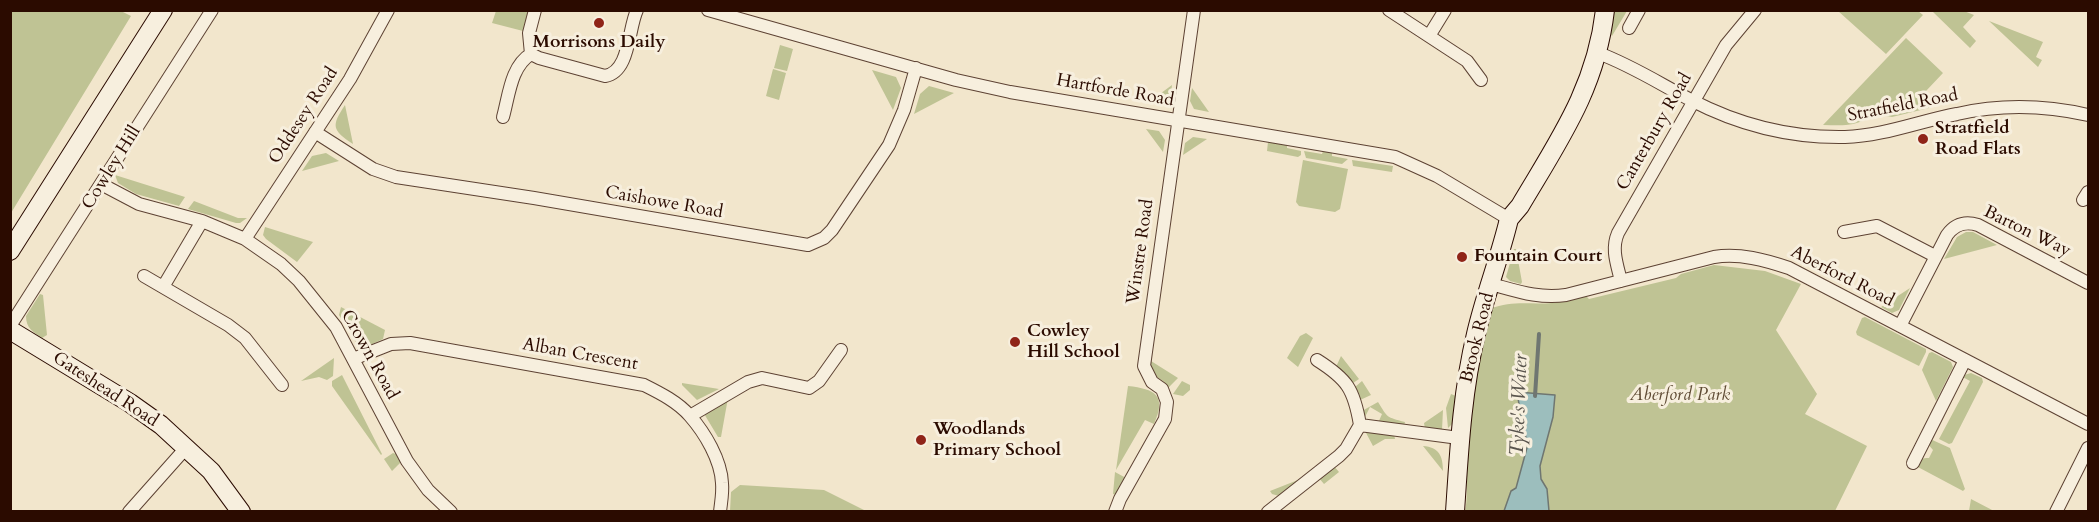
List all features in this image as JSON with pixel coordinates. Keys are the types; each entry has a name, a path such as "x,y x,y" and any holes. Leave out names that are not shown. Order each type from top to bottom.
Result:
{"street":[{"path":"10,251 163,10"},
{"name":"Cowley Hill","path":"10,328 212,10"},
{"name":"Oddesey Road","path":"245,239 350,79 388,10"},
{"path":"531,54 529,41 535,10"},
{"name":"Hartforde Road","path":"708,10 956,80 1010,92 1395,157 1437,176 1509,219"},
{"name":"Winstre Road","path":"1115,512 1165,419 1168,409 1162,388 1152,382 1144,366 1194,10"},
{"path":"1389,10 1467,61 1481,80"},
{"path":"1429,36 1444,10"},
{"name":"Brook Road","path":"1455,512 1462,406 1476,332 1509,219 1520,206 1573,117 1587,88 1598,53 1605,10"},
{"path":"1629,28 1639,10"},
{"name":"Canterbury Road","path":"1621,281 1614,254 1614,243 1726,45 1755,10"},
{"path":"531,54 605,76 611,75 622,64 632,11"},
{"name":"Stratfield Road","path":"1598,53 1625,64 1728,117 1761,128 1802,135 1847,137 1876,133 1986,108 2047,107 2088,115"},
{"path":"503,117 517,67 531,54"},
{"name":"Caishowe Road","path":"315,132 373,170 396,177 808,245 824,238 831,230 889,145 904,110 916,69"},
{"name":"Crown Road","path":"101,184 139,204 202,221 245,239 281,264 299,281 336,327 407,461 428,490 451,512"},
{"path":"163,287 202,221"},
{"name":"Barton Way","path":"1900,326 1935,256 1952,229 1958,225 1971,223 2088,283"},
{"path":"1844,232 1877,226 1935,256"},
{"name":"Aberford Road","path":"1491,284 1535,296 1551,297 1723,255 1761,259 1789,268 2088,424"},
{"path":"144,276 228,325 245,338 282,385"},
{"name":"Gateshead Road","path":"10,328 149,416 185,449 200,459 241,512"},
{"name":"Alban Crescent","path":"354,358 391,344 410,343 644,385 667,397 690,416 715,456 722,482 720,512"},
{"path":"690,416 748,382 762,378 809,388 819,381 842,350"},
{"path":"1268,512 1339,456 1346,449 1360,425 1352,390 1337,372 1317,360"},
{"path":"1913,463 1965,360"},
{"path":"1360,425 1459,438"},
{"path":"2056,512 2088,448"},
{"path":"129,512 185,449"}],"green space":[{"path":"11,11 113,11 131,16 11,213"},
{"path":"496,11 528,11 523,31 492,23"},
{"path":"1614,11 1627,11 1612,36 1610,32"},
{"path":"1838,11 1918,11 1923,15 1886,54"},
{"path":"1932,11 1964,11 1974,15 1963,27 1976,41 1970,48"},
{"path":"1989,21 2043,42 2036,57 2042,60 2038,67"},
{"path":"1906,38 1943,73 1926,91 1932,103 1929,108 1892,117 1877,117 1850,125 1823,125"},
{"path":"780,45 793,49 787,71 774,68"},
{"path":"773,69 786,73 779,100 766,96"},
{"path":"872,70 896,77 901,88 893,110"},
{"path":"1172,85 1169,100 1164,103 1149,102"},
{"path":"929,86 954,93 914,114 920,94"},
{"path":"1192,88 1209,112 1194,109 1190,101"},
{"path":"345,105 353,144 341,135 336,127 337,118"},
{"path":"1146,129 1159,131 1165,140 1163,152"},
{"path":"1193,137 1207,139 1183,155 1185,143"},
{"path":"1268,142 1287,145 1287,148 1301,151 1301,155 1298,157 1267,151"},
{"path":"1304,151 1322,154 1323,151 1332,153 1332,156 1348,159 1342,164 1306,158"},
{"path":"326,153 339,161 302,171 312,156"},
{"path":"1303,160 1348,169 1340,209 1335,212 1299,206 1296,202"},
{"path":"1352,160 1393,166 1392,172 1353,166"},
{"path":"115,175 185,197 179,206 136,194 118,183"},
{"path":"194,201 238,218 247,218 236,223 188,209"},
{"path":"265,227 313,242 297,262 266,239 263,235"},
{"path":"1966,232 1973,232 1997,245 1944,259 1957,237"},
{"path":"1514,249 1516,249 1521,284 1510,281 1506,277"},
{"name":"Aberford Park","path":"1714,265 1765,271 1801,284 1776,330 1817,394 1805,414 1867,446 1835,511 1465,512 1467,421 1475,373 1490,309 1514,304 1552,303 1586,296 1589,299 1676,278 1681,274"},
{"path":"1910,288 1899,310 1892,313 1881,307"},
{"path":"40,294 43,295 47,335 42,338 33,332 26,320 26,316"},
{"path":"341,307 385,330 383,339 368,346 357,344 339,315"},
{"path":"1865,317 1926,349 1919,366 1857,335 1856,332 1862,318"},
{"path":"1306,333 1313,338 1298,367 1287,358 1300,336"},
{"path":"1932,352 1951,362 1953,367 1936,401 1922,370 1929,353"},
{"path":"1341,356 1359,379 1353,383 1336,367"},
{"path":"334,358 333,376 327,380 319,377 301,381"},
{"path":"1148,361 1178,378 1168,388 1163,381 1152,374"},
{"path":"1971,373 1982,378 1983,382 1952,443 1949,444 1939,439 1970,381 1961,376"},
{"path":"342,375 381,455 332,386 332,381"},
{"path":"1182,381 1190,385 1190,390 1183,396 1173,394"},
{"path":"1362,381 1371,395 1360,400 1355,387"},
{"path":"682,383 719,389 697,400"},
{"path":"1128,386 1145,389 1156,395 1159,400 1158,414 1154,424 1145,420 1116,470"},
{"path":"1451,394 1456,396 1455,421 1448,428 1446,408"},
{"path":"728,398 721,437 718,437 703,412"},
{"path":"1378,402 1388,416 1405,422 1404,426 1378,423 1382,414 1370,407 1365,417 1362,411"},
{"path":"1443,410 1442,430 1425,429 1424,423"},
{"path":"1365,431 1394,434 1395,439 1385,439 1373,446"},
{"path":"1928,438 1950,448 1965,489 1963,491 1916,466 1921,459 1929,458 1933,450 1927,443"},
{"path":"1423,446 1433,448 1439,453 1443,471"},
{"path":"393,453 401,462 392,471 384,459"},
{"path":"1333,465 1339,472 1324,484 1318,477"},
{"path":"1115,472 1126,478 1116,495 1113,494"},
{"path":"1303,478 1279,496 1270,491"},
{"path":"740,485 824,490 866,511 730,511 731,492"},
{"path":"1971,499 1994,511 1969,511"}],"water":[{"path":"1517,392 1555,395 1553,417 1540,466 1541,479 1547,489 1549,511 1504,511 1511,491 1516,488 1528,444"}],"waterway":[{"name":"Tyke's Water","path":"1535,396 1539,334"}],"place":[{"name":"Morrisons Daily","path":"599,23"},
{"name":"Stratfield Road Flats","path":"1923,139"},
{"name":"Fountain Court","path":"1462,257"},
{"name":"Cowley Hill School","path":"1015,342"},
{"name":"Woodlands Primary School","path":"921,440"}]}
